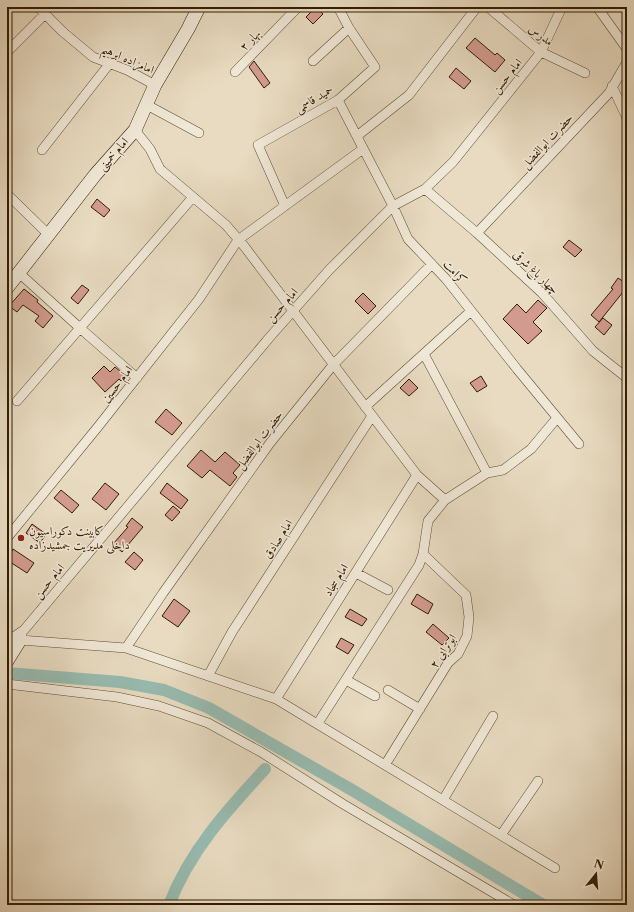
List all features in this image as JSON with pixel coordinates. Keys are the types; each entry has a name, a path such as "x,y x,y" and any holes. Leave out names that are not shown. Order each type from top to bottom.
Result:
{"street":[{"name":"امام خمینی","path":"7,288 94,175 136,130 155,85 188,29 199,7"},
{"name":"بهار ۲","path":"235,72 298,7"},
{"name":"حمید قاسمی","path":"285,206 258,145 338,100 374,67 349,28 338,7"},
{"path":"357,136 408,95 477,7"},
{"name":"مدرس","path":"488,7 541,52 585,73"},
{"name":"امام حسن","path":"13,643 292,311 329,270 393,206 425,189 453,162 541,52 562,7"},
{"path":"597,7 627,49"},
{"name":"امامزاده ابرهیم","path":"42,10 63,32 93,57 110,63 155,85"},
{"path":"7,52 42,10"},
{"path":"313,61 349,28"},
{"name":"حضرت ابوالفضل","path":"477,233 609,93 627,62"},
{"path":"42,150 110,63"},
{"path":"612,86 627,118"},
{"name":"کرامت","path":"338,100 393,206 408,239 446,279 579,444"},
{"path":"147,104 199,133"},
{"path":"136,130 150,149 160,169 226,226 238,240 417,475 445,500"},
{"path":"238,240 363,149"},
{"name":"چهار باغ شرقی","path":"425,189 477,233 542,293 593,351 627,378"},
{"path":"7,194 48,234"},
{"path":"17,401 193,197"},
{"name":"امام حسین","path":"7,538 199,299 238,240"},
{"name":"حضرت ابوالفضل","path":"126,648 163,593 270,443 334,365 432,264"},
{"path":"19,273 137,378"},
{"path":"365,407 471,311"},
{"path":"424,354 487,473"},
{"name":"امام صادق","path":"208,676 232,632 372,416"},
{"path":"318,723 419,565 423,554 428,521 445,500 487,473 503,470 531,448 557,418"},
{"name":"امام سجاد","path":"276,699 417,475"},
{"name":"ابوترابی ۲","path":"385,765 448,663 458,654 467,636 469,617 466,595 423,554"},
{"path":"356,573 388,590"},
{"path":"13,643 126,648 276,699 556,868"},
{"path":"346,680 375,696"},
{"path":"7,684 117,697 158,706 208,723 261,752 343,804 514,905"},
{"path":"388,690 420,708"},
{"path":"443,800 492,716"},
{"path":"501,835 538,780"}],"building":[{"path":"316,7 323,14 313,24 306,17"},
{"path":"475,38 495,55 497,53 505,60 495,72 466,48"},
{"path":"254,61 270,83 264,88 249,67"},
{"path":"456,68 471,81 464,89 449,77"},
{"path":"97,199 110,210 104,217 91,207"},
{"path":"569,240 582,250 575,257 563,247"},
{"path":"618,278 627,284 627,287 599,322 591,315 613,289 611,288"},
{"path":"82,285 89,290 78,304 71,298"},
{"path":"24,289 38,300 37,302 53,316 43,328 35,321 39,316 23,305 17,312 9,306"},
{"path":"363,293 376,306 368,314 355,301"},
{"path":"538,300 547,308 533,322 542,331 528,344 503,319 517,304 526,313"},
{"path":"603,318 612,325 604,335 595,327"},
{"path":"104,366 110,372 115,367 126,376 121,381 119,379 105,392 92,378"},
{"path":"481,376 487,386 477,392 470,383"},
{"path":"409,379 418,388 409,396 400,388"},
{"path":"166,409 182,423 172,435 155,422"},
{"path":"201,450 215,462 225,452 240,465 233,473 237,477 230,486 210,470 202,478 187,466"},
{"path":"105,483 119,494 106,510 92,499"},
{"path":"167,483 188,500 181,509 160,493"},
{"path":"61,490 79,505 72,513 54,498"},
{"path":"173,506 180,512 172,521 165,515"},
{"path":"132,518 143,527 122,552 113,544 128,527 126,526"},
{"path":"32,524 46,534 40,543 26,533"},
{"path":"13,549 34,563 27,573 7,560"},
{"path":"134,552 143,560 135,570 125,562"},
{"path":"417,594 433,604 428,614 411,604"},
{"path":"174,599 190,611 178,627 162,616"},
{"path":"350,609 367,619 362,626 345,617"},
{"path":"433,624 449,638 442,645 426,632"},
{"path":"341,638 354,645 348,654 336,647"}],"waterway":[{"path":"7,673 120,682 164,690 209,708 352,790 543,905"},
{"path":"169,905 177,886 198,849 223,816 265,769"}],"place":[{"name":"کابینت دکوراسیون داخلی مدیریت جمشیدزاده","path":"21,538"}]}
